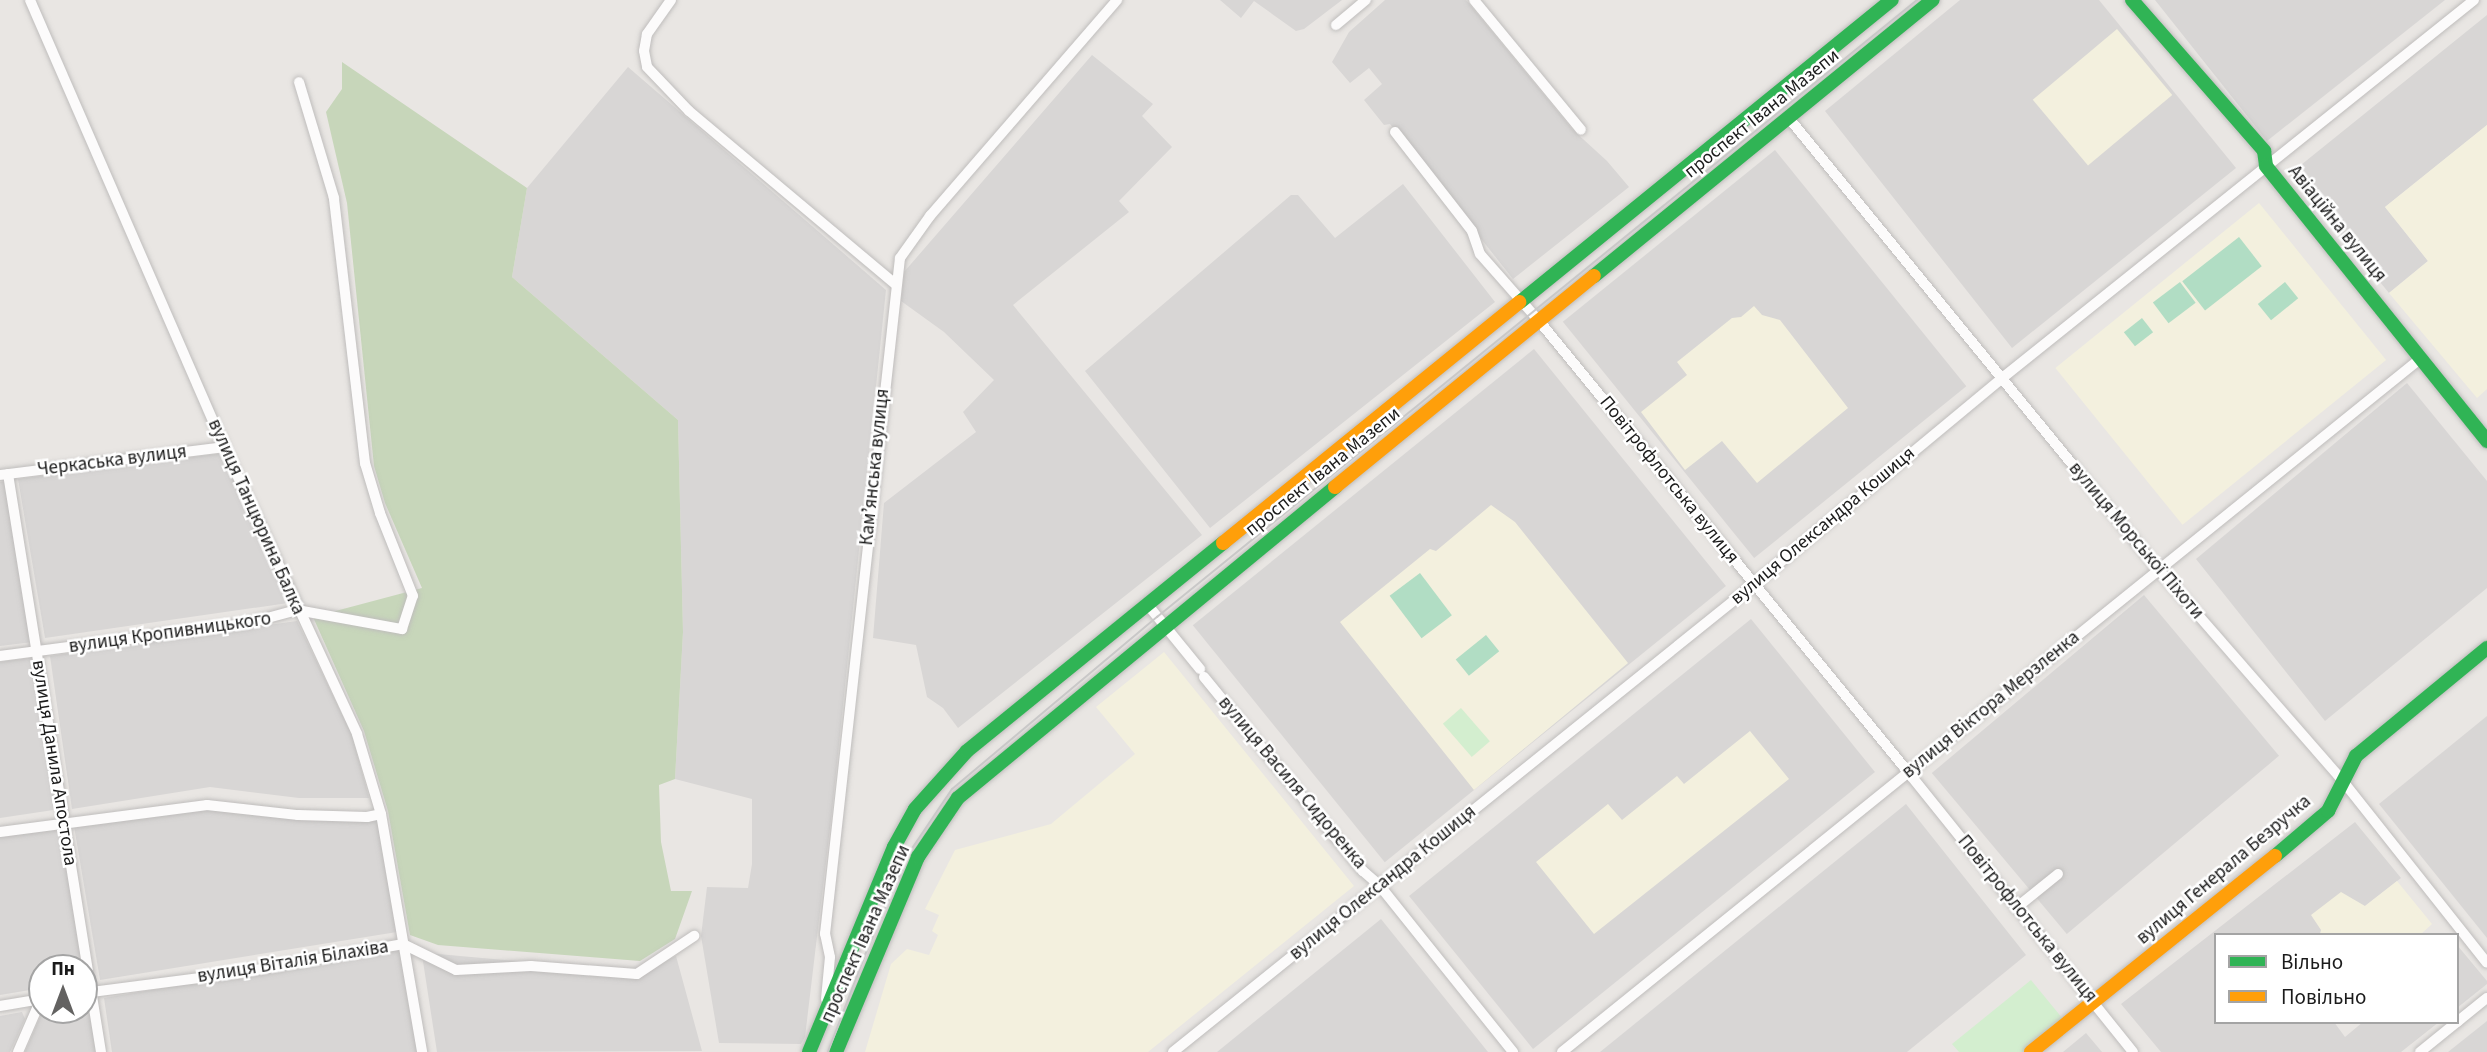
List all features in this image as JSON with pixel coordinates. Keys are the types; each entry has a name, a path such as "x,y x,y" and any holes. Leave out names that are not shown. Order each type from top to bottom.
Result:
{"main road":[{"name":"проспект Івана Мазепи","path":"809,1052 894,847 928,792 967,751 1892,0"},
{"name":"проспект Івана Мазепи","path":"836,1052 879,944 918,857 958,797 1933,0"},
{"name":"Авіаційна вулиця","path":"2132,0 2264,151 2266,166 2487,441"},
{"name":"вулиця Генерала Безручка","path":"2031,1052 2314,825 2328,811 2356,756 2487,648"}],"street":[{"name":"вулиця Танцюрина Балка","path":"30,0 224,447 357,734 381,814 422,1052"},
{"path":"671,0 647,34 644,51 647,66 681,104 895,284"},
{"name":"Камʼянська вулиця","path":"824,1012 830,957 825,934 841,810 895,284 905,246 1117,0"},
{"path":"1336,25 1366,0"},
{"path":"1474,0 1581,130"},
{"name":"вулиця Олександра Кошиця","path":"1174,1052 1753,585 2001,379 2474,0"},
{"path":"298,610 402,629 412,596 380,513 365,463 334,198 299,82"},
{"name":"вулиця Морської Піхоти","path":"1788,117 2158,569 2342,780 2487,963"},
{"name":"Повітрофлотська вулиця","path":"1395,132 1472,231 1480,254 1540,322 1909,772 2133,1052"},
{"name":"вулиця Віктора Мерзленка","path":"1562,1052 2420,359"},
{"name":"Черкаська вулиця","path":"4,475 224,447"},
{"name":"вулиця Данила Апостола","path":"4,475 36,651 82,954"},
{"name":"вулиця Василя Сидоренка","path":"1147,604 1513,1052"},
{"name":"вулиця Кропивницького","path":"0,656 249,623 298,610"},
{"path":"0,832 206,805 298,815 367,817 381,814"},
{"path":"2016,908 2059,874"},
{"name":"вулиця Віталія Білахіва","path":"98,991 239,972 403,944 456,970 531,966 637,974 694,936"},
{"path":"2459,1020 2487,998"},
{"path":"0,1006 28,1001"},
{"path":"18,1052 31,1024"},
{"name":"вулиця Данила Апостола","path":"94,1024 101,1052"},
{"path":"2420,1052 2455,1024"}],"shaded area":[{"path":"1220,0 1342,0 1304,29 1296,31 1254,1 1241,18"},
{"path":"1385,0 1466,0 1572,129 1607,161 1629,187 1513,279 1390,124 1384,125 1364,100 1382,84 1369,68 1350,83 1332,62 1349,32"},
{"path":"1960,0 2099,0 2236,168 2012,348 1825,111"},
{"path":"2155,0 2445,0 2267,141"},
{"path":"2487,15 2487,125 2385,207 2428,261 2389,293 2291,173"},
{"path":"2117,29 2172,95 2088,166 2033,100"},
{"path":"1092,55 1153,104 1142,116 1172,147 1119,201 1129,212 1013,305 1202,535 958,728 943,708 927,697 916,645 873,638 884,503 976,432 963,412 994,380 944,332 901,301 904,272"},
{"path":"628,67 886,290 832,811 805,1037 801,1044 719,1043 701,936 707,887 748,888 752,864 752,799 675,779 683,632 678,420 512,277 527,188"},
{"path":"2487,125 2487,389 2477,398 2389,293 2428,261 2385,207"},
{"path":"1775,150 1966,386 1754,558 1563,322"},
{"path":"1403,184 1495,302 1210,528 1085,371 1291,195 1298,195 1335,238"},
{"path":"2259,203 2386,360 2183,525 2055,368"},
{"path":"1754,306 1762,315 1780,320 1848,408 1757,483 1722,441 1685,470 1641,412 1687,375 1677,362 1732,318 1741,317"},
{"path":"1534,349 1726,586 1385,862 1193,625"},
{"path":"2407,383 2487,481 2487,588 2325,721 2196,559"},
{"path":"225,453 288,603 45,638 18,479"},
{"path":"0,482 5,482 33,642 0,646"},
{"path":"1491,505 1515,522 1628,663 1474,790 1340,622 1430,549 1436,551"},
{"path":"2144,595 2279,756 2067,934 1932,773"},
{"path":"1751,619 1875,772 1533,1049 1409,896"},
{"path":"297,621 352,735 369,798 299,798 210,787 72,809 50,656"},
{"path":"1164,652 1354,886 1148,1052 865,1052 891,964 907,949 929,955 938,935 932,931 939,915 925,909 955,850 1051,824 1135,754 1096,707"},
{"path":"36,657 60,809 0,818 0,662"},
{"path":"2487,716 2487,938 2379,804"},
{"path":"1750,731 1789,779 1594,934 1536,862 1608,804 1622,820 1677,776 1684,784"},
{"path":"1906,804 2026,955 1907,1052 1600,1052"},
{"path":"209,806 377,819 397,932 100,980 98,954 96,954 74,826"},
{"path":"2355,822 2401,878 2365,906 2321,930 2320,933 2214,933 2214,1024 2335,1024 2345,1037 2361,1024 2436,1024 2401,1052 2161,1052 2121,1004"},
{"path":"61,828 83,954 28,954 28,990 0,995 0,837"},
{"path":"2397,881 2432,924 2422,933 2320,933 2311,915 2341,892 2365,906"},
{"path":"1381,919 1488,1052 1217,1052"},
{"path":"2459,947 2487,981 2487,984 2459,1006"},
{"path":"400,948 418,1052 112,1052 104,998"},
{"path":"438,954 639,972 676,956 702,1051 437,1052 422,955"},
{"path":"22,1012 25,1019 10,1052 0,1052 0,1016"},
{"path":"2487,1021 2487,1052 2448,1052"},
{"path":"37,1024 92,1024 97,1052 25,1052"},
{"path":"2086,1033 2102,1052 2063,1052"}],"green space":[{"path":"342,62 527,188 512,277 678,420 683,632 675,779 659,785 661,842 671,891 692,891 675,939 640,961 438,945 410,935 388,811 364,731 313,617 422,588 385,503 374,466 347,203 326,112 342,89"},
{"path":"2239,237 2262,266 2205,310 2182,281"},
{"path":"2180,282 2196,303 2168,323 2153,302"},
{"path":"2285,282 2298,298 2271,320 2258,304"},
{"path":"2142,318 2153,332 2135,346 2124,332"},
{"path":"1420,573 1452,615 1422,638 1390,596"},
{"path":"1486,635 1499,651 1469,676 1456,660"},
{"path":"1461,708 1490,741 1472,757 1443,724"},
{"path":"2031,980 2063,1019 2023,1052 1959,1052 1952,1044"}],"tram line":[{"path":"828,1052 865,955 909,853 952,789 1157,617 1917,0"}],"traffic: fast":[{"path":"1520,302 1892,0"},
{"path":"1594,276 1933,0"},
{"path":"2132,0 2264,151 2266,166 2487,441"},
{"path":"836,1052 918,857 958,798 1335,487"},
{"path":"809,1052 894,847 915,809 967,751 1223,543"},
{"path":"2275,856 2328,811 2356,756 2487,648"}],"traffic: slow":[{"path":"1335,487 1594,276"},
{"path":"1223,543 1520,302"},
{"path":"2031,1052 2275,856"}]}
